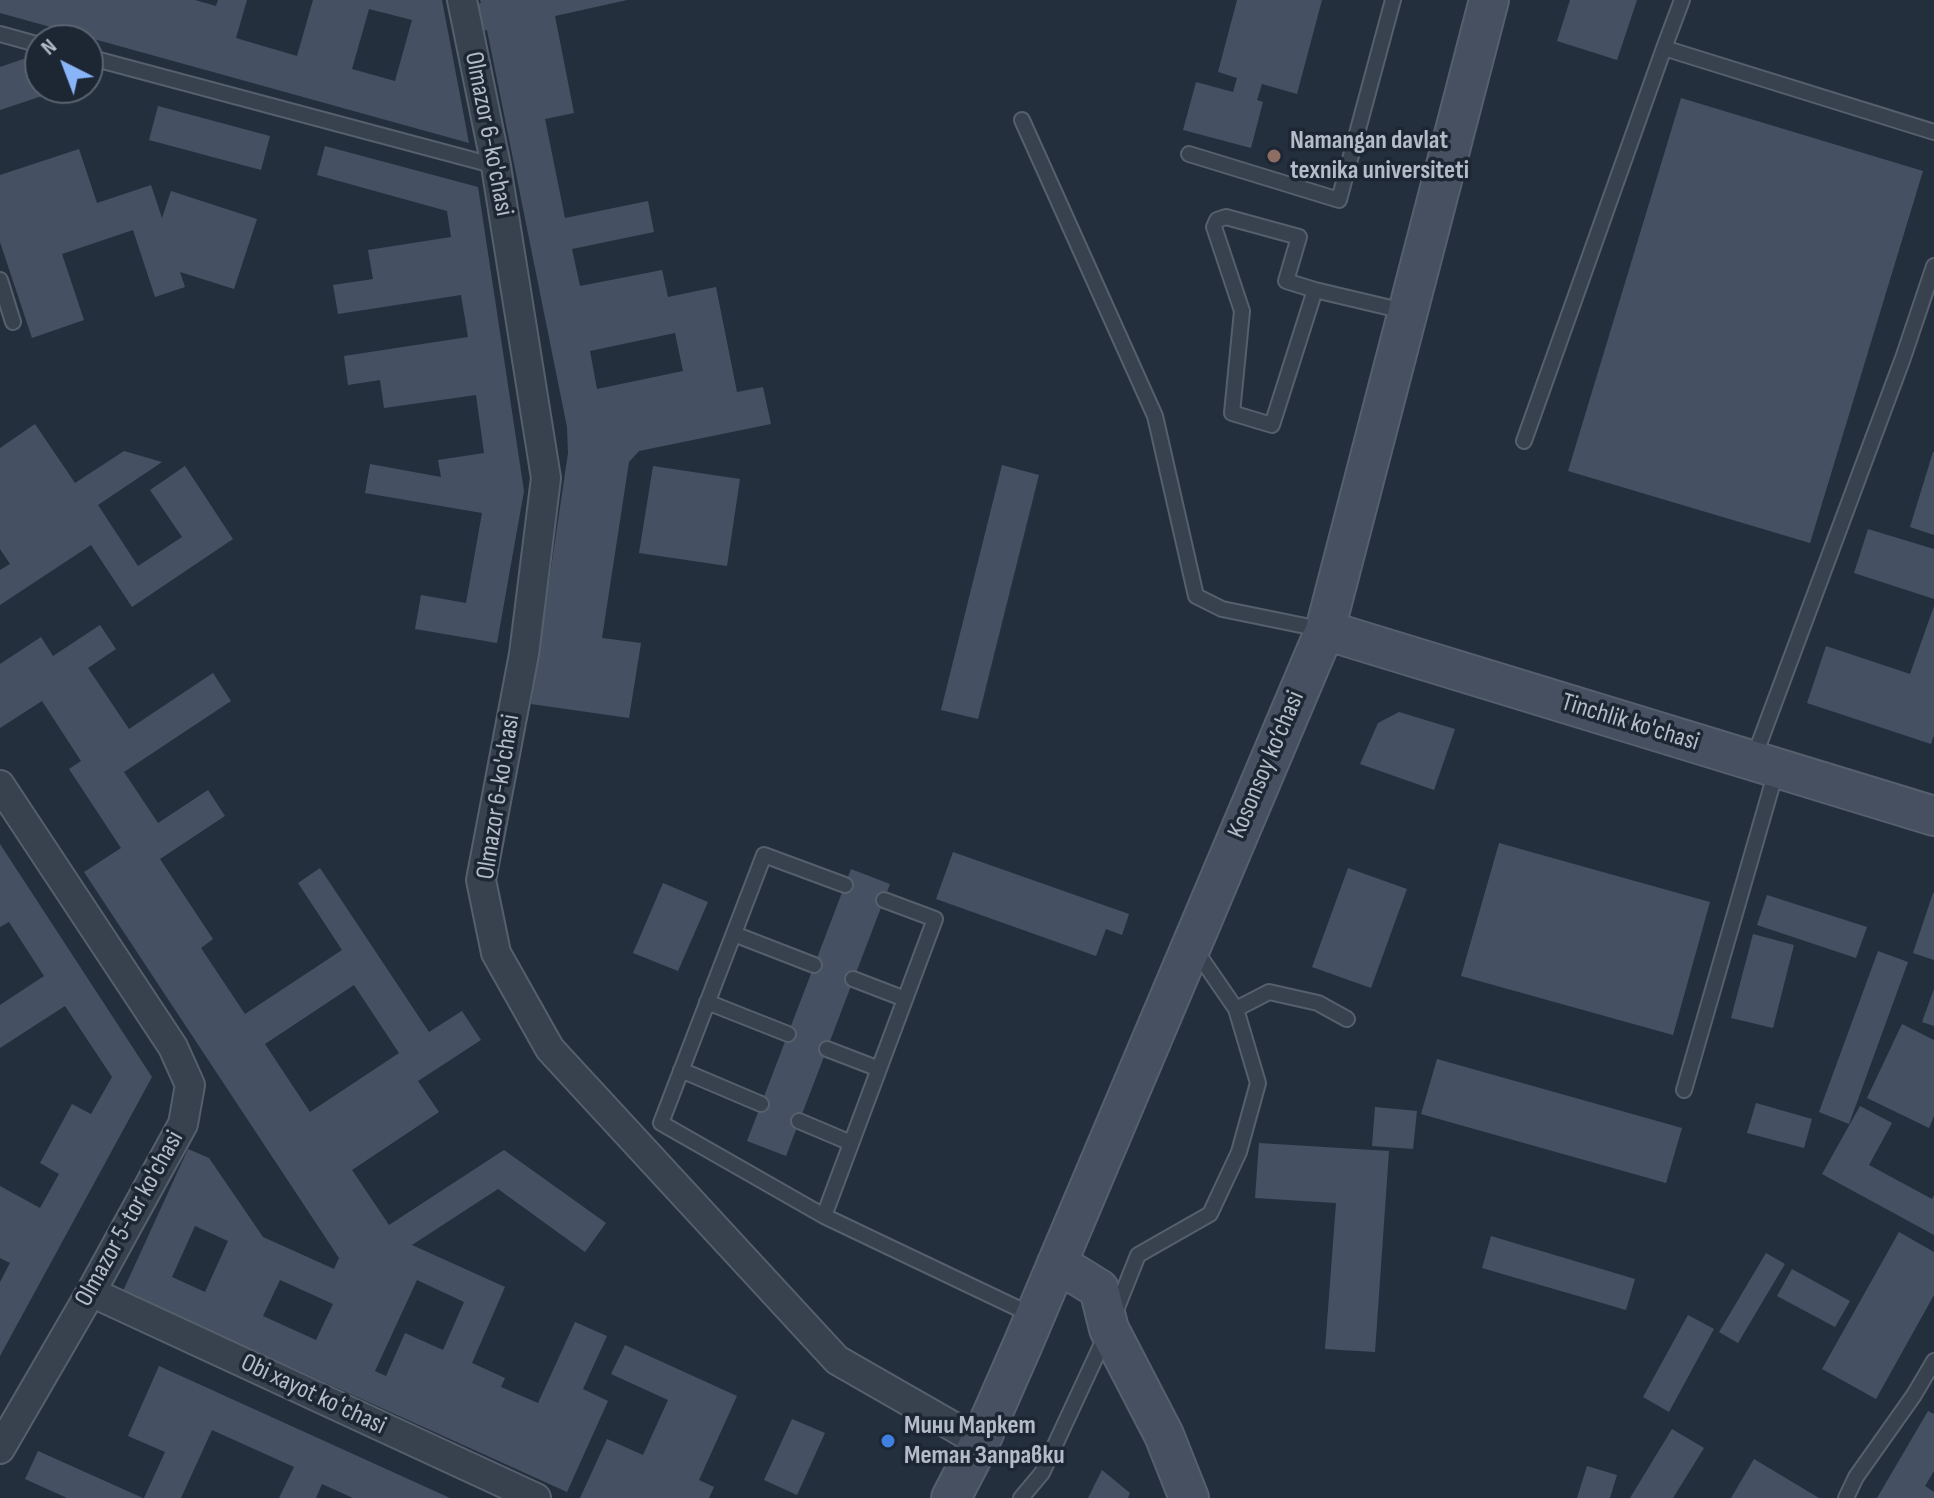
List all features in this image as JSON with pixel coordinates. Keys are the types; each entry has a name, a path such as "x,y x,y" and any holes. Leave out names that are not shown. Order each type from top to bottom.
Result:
{"main road":[{"name":"Kosonsoy ko’chasi","path":"951,1498 980,1442 1035,1316 1325,630 1489,0"},
{"name":"Tinchlik ko'chasi","path":"1325,630 1934,816"},
{"path":"1057,1263 1099,1289 1109,1329 1164,1435 1189,1498"}],"street":[{"name":"Olmazor 6-ko'chasi","path":"462,0 496,166 546,478 524,654 481,880 496,953 550,1049 837,1360 980,1442"},
{"name":"Olmazor 5-tor ko'chasi","path":"0,785 173,1047 190,1085 183,1124 0,1449"},
{"name":"Obi xayot koʻchasi","path":"91,1292 536,1498"}],"lane":[{"path":"1189,154 1339,200 1393,0"},
{"path":"1524,441 1682,0"},
{"path":"0,34 24,41"},
{"path":"1664,48 1934,132"},
{"path":"104,61 496,166"},
{"path":"1022,120 1155,416 1196,596 1222,609 1325,630"},
{"path":"1315,290 1272,425 1232,413 1242,311 1214,227 1217,220 1226,217 1299,237 1286,281 1408,312"},
{"path":"1684,1090 1765,764 1934,266"},
{"path":"0,280 13,322"},
{"path":"845,885 764,855 661,1123 824,1216 1035,1316"},
{"path":"824,1216 935,919 884,900"},
{"path":"734,934 814,965"},
{"path":"1021,1498 1042,1473 1109,1329 1138,1255 1210,1214 1239,1152 1258,1083 1236,1009 1191,944"},
{"path":"853,979 905,999"},
{"path":"1236,1009 1269,992 1318,1003 1347,1019"},
{"path":"707,1002 788,1034"},
{"path":"827,1049 879,1069"},
{"path":"681,1070 761,1104"},
{"path":"799,1121 851,1143"},
{"path":"1846,1498 1856,1477 1934,1361"}],"building":[{"path":"0,0 195,0 216,6 218,0 247,0 236,38 297,56 313,0 442,0 469,143 104,42 104,24 40,24 0,13","holes":["369,9 412,20 395,81 352,69"]},
{"path":"480,0 627,0 555,16 574,113 545,119 565,218 648,201 654,232 572,249 580,286 662,270 668,297 716,287 737,392 763,387 771,424 639,451 629,462 602,638 641,643 629,718 531,704 568,453 567,427 487,30 477,32 471,5 481,3","holes":["675,333 683,371 597,389 590,351"]},
{"path":"1237,0 1322,0 1297,94 1262,84 1257,100 1263,102 1251,148 1183,130 1196,82 1233,92 1237,78 1218,72"},
{"path":"1570,0 1637,0 1617,60 1557,41"},
{"path":"24,59 24,102 0,110 0,67"},
{"path":"1681,98 1923,171 1810,543 1568,471"},
{"path":"158,106 270,136 261,170 149,140"},
{"path":"325,146 478,187 524,491 497,643 415,629 421,595 466,603 482,513 365,493 370,464 441,477 438,460 484,453 476,395 384,408 380,380 348,385 344,356 468,337 461,295 338,314 333,285 373,279 368,250 451,237 447,211 317,175"},
{"path":"79,149 97,203 151,185 162,218 171,191 257,219 234,289 180,272 185,287 155,297 133,230 62,254 84,320 32,338 0,242 0,175"},
{"path":"35,424 75,483 124,451 162,462 98,505 138,566 182,537 150,490 185,466 233,539 132,607 91,545 0,605 0,570 10,564 0,549 0,448"},
{"path":"1934,452 1934,535 1910,527"},
{"path":"1002,465 1039,475 978,719 941,710"},
{"path":"653,466 740,479 727,566 639,553"},
{"path":"1868,529 1934,549 1934,599 1854,573"},
{"path":"1934,606 1934,735 1931,744 1807,703 1826,646 1910,674"},
{"path":"100,625 116,649 88,668 129,729 213,673 231,701 124,772 158,823 208,790 225,816 160,859 213,939 201,948 245,1014 342,950 298,883 320,868 429,1032 462,1011 481,1040 418,1081 439,1112 352,1170 389,1225 504,1150 606,1223 585,1252 498,1189 412,1245 505,1287 472,1363 505,1378 501,1387 538,1403 575,1322 607,1336 583,1389 608,1401 567,1492 123,1291 188,1149 209,1158 263,1237 334,1269 339,1258 84,872 121,848 69,769 81,761 42,701 0,728 0,664 41,637 53,656","holes":["354,985 399,1053 310,1112 265,1044","195,1226 228,1241 205,1292 172,1277","280,1280 333,1304 316,1340 263,1316","417,1280 464,1302 443,1350 405,1333 386,1376 375,1371"]},
{"path":"1399,712 1455,729 1434,790 1360,764 1378,723"},
{"path":"1499,843 1710,902 1673,1035 1461,976"},
{"path":"0,844 152,1077 0,1356 0,1282 10,1263 0,1258 0,1186 40,1208 59,1174 40,1163 72,1104 91,1114 112,1077 65,1006 0,1048 0,1005 44,976 9,922 0,927"},
{"path":"953,852 1129,914 1122,935 1106,929 1096,956 936,899"},
{"path":"1348,868 1407,889 1371,988 1312,967"},
{"path":"851,869 890,884 786,1156 747,1141"},
{"path":"663,883 708,902 678,971 633,953"},
{"path":"1934,893 1934,960 1913,953"},
{"path":"1767,895 1867,927 1856,958 1757,925"},
{"path":"1753,934 1794,945 1773,1028 1731,1018"},
{"path":"1878,951 1908,962 1849,1124 1819,1112"},
{"path":"1934,989 1934,1026 1922,1022"},
{"path":"1902,1024 1934,1040 1934,1116 1929,1128 1867,1098"},
{"path":"1437,1059 1682,1128 1666,1183 1421,1114"},
{"path":"1756,1103 1812,1119 1804,1148 1747,1133"},
{"path":"1860,1106 1892,1123 1869,1165 1932,1199 1934,1195 1934,1235 1822,1174"},
{"path":"1375,1107 1417,1111 1413,1149 1372,1146"},
{"path":"1259,1143 1389,1151 1375,1352 1325,1349 1336,1203 1255,1198"},
{"path":"1899,1232 1934,1252 1934,1295 1876,1399 1822,1369"},
{"path":"1491,1236 1635,1279 1626,1310 1482,1268"},
{"path":"1766,1253 1785,1264 1738,1343 1719,1332"},
{"path":"1792,1269 1850,1301 1835,1327 1777,1296"},
{"path":"1688,1315 1714,1329 1669,1412 1643,1397"},
{"path":"625,1345 737,1396 699,1480 714,1487 709,1498 580,1498 607,1439 643,1455 668,1400 611,1374"},
{"path":"159,1366 450,1498 353,1498 322,1484 316,1498 279,1498 294,1467 212,1430 181,1498 144,1498 165,1452 128,1436"},
{"path":"1928,1411 1934,1414 1934,1471 1925,1486 1934,1492 1934,1498 1877,1498"},
{"path":"792,1419 825,1433 797,1495 764,1480"},
{"path":"1672,1429 1704,1448 1673,1498 1630,1498"},
{"path":"38,1451 143,1498 67,1498 25,1479"},
{"path":"1754,1459 1819,1498 1731,1498"},
{"path":"1587,1466 1617,1475 1610,1498 1577,1498"},
{"path":"1102,1470 1130,1493 1128,1498 1088,1498"}],"place":[{"name":"Namangan davlat texnika universiteti","path":"1274,156"},
{"name":"Мини Маркет Метан Заправки","path":"888,1441"}]}
